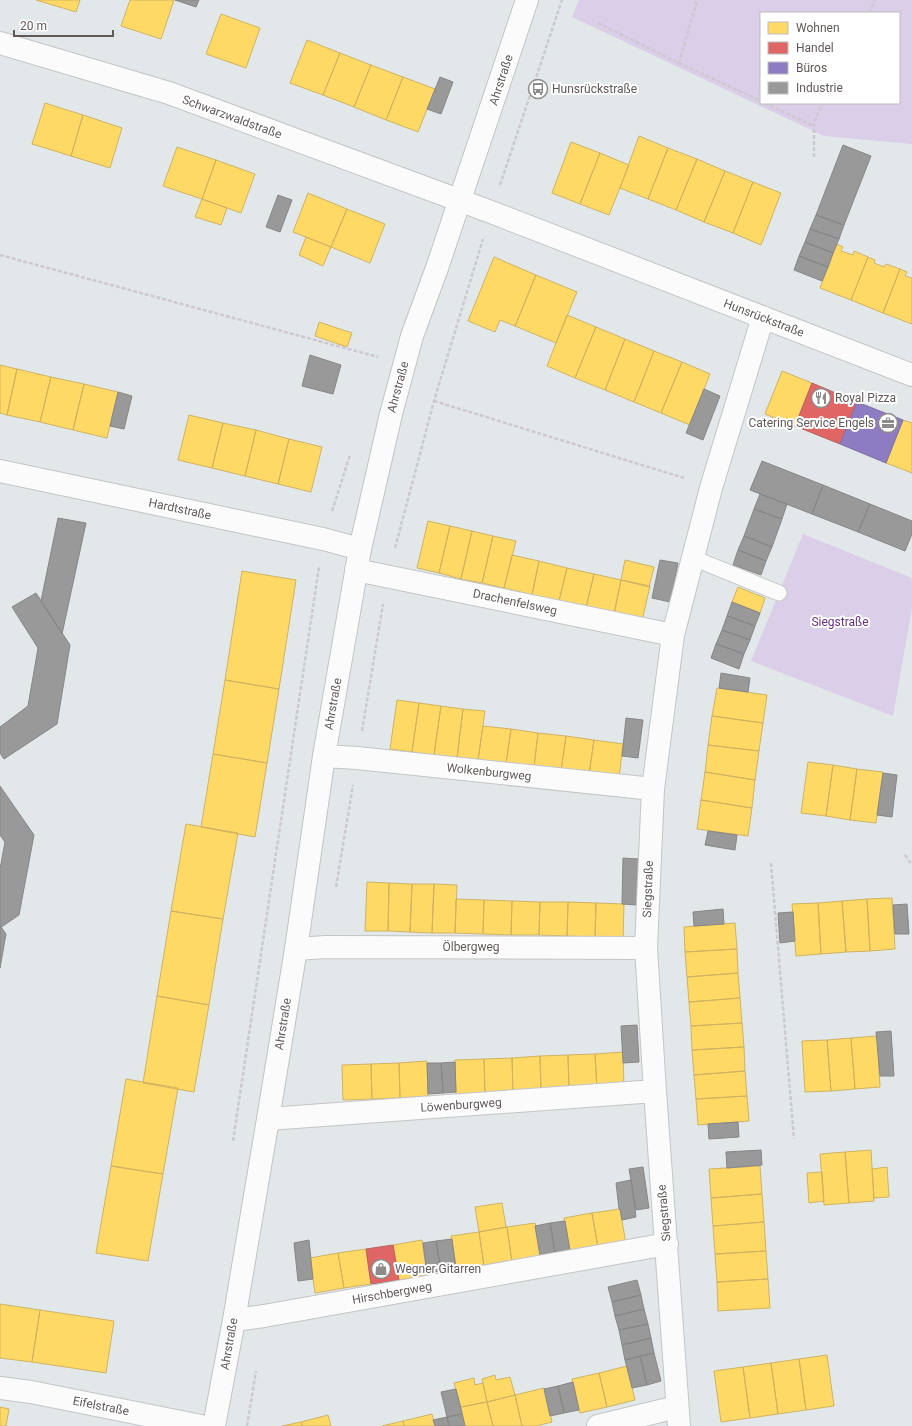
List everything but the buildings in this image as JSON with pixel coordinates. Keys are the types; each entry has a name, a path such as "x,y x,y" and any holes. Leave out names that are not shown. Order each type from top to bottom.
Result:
{"street":[{"name":"Ahrstraße","path":"214,1426 234,1320 268,1119 296,949 324,756 360,549 391,414 412,336 460,201 527,0"},
{"name":"Schwarzwaldstraße","path":"0,43 169,93 460,201"},
{"name":"Hunsrückstraße","path":"460,201 912,375"},
{"name":"Siegstraße","path":"678,1416 646,948 653,790 673,635 711,488 762,318"},
{"name":"Hardtstraße","path":"0,471 323,539 360,549"},
{"name":"Drachenfelsweg","path":"356,570 673,635"},
{"name":"Wolkenburgweg","path":"324,756 357,758 653,790"},
{"name":"Ölbergweg","path":"296,949 326,947 646,948"},
{"name":"Löwenburgweg","path":"268,1119 655,1091"},
{"name":"Hirschbergweg","path":"234,1320 264,1316 667,1244"},
{"name":"Eifelstraße","path":"0,1388 31,1392 201,1426"},
{"path":"598,1426 678,1416"}],"lane":[{"path":"693,558 779,593"}],"path":[{"path":"335,892 387,576 434,401 491,212 562,0"},
{"path":"679,63 697,0"},
{"path":"869,12 875,0"},
{"path":"598,23 760,101"},
{"path":"767,104 814,126"},
{"path":"814,157 814,122 823,104"},
{"path":"0,255 382,358"},
{"path":"434,401 700,483 711,488"},
{"path":"904,855 912,865"},
{"path":"771,863 794,1139"},
{"path":"247,1426 257,1363"}],"green space":[{"path":"579,0 912,0 912,144 824,136 572,17"},
{"name":"Siegstraße","path":"803,534 912,578 912,608 893,716 751,661"}],"place":[{"name":"Hunsrückstraße","path":"538,89"},
{"name":"Royal Pizza","path":"821,398"},
{"name":"Catering Service Engels","path":"888,423"},
{"name":"Wegner Gitarren","path":"381,1269"}]}
